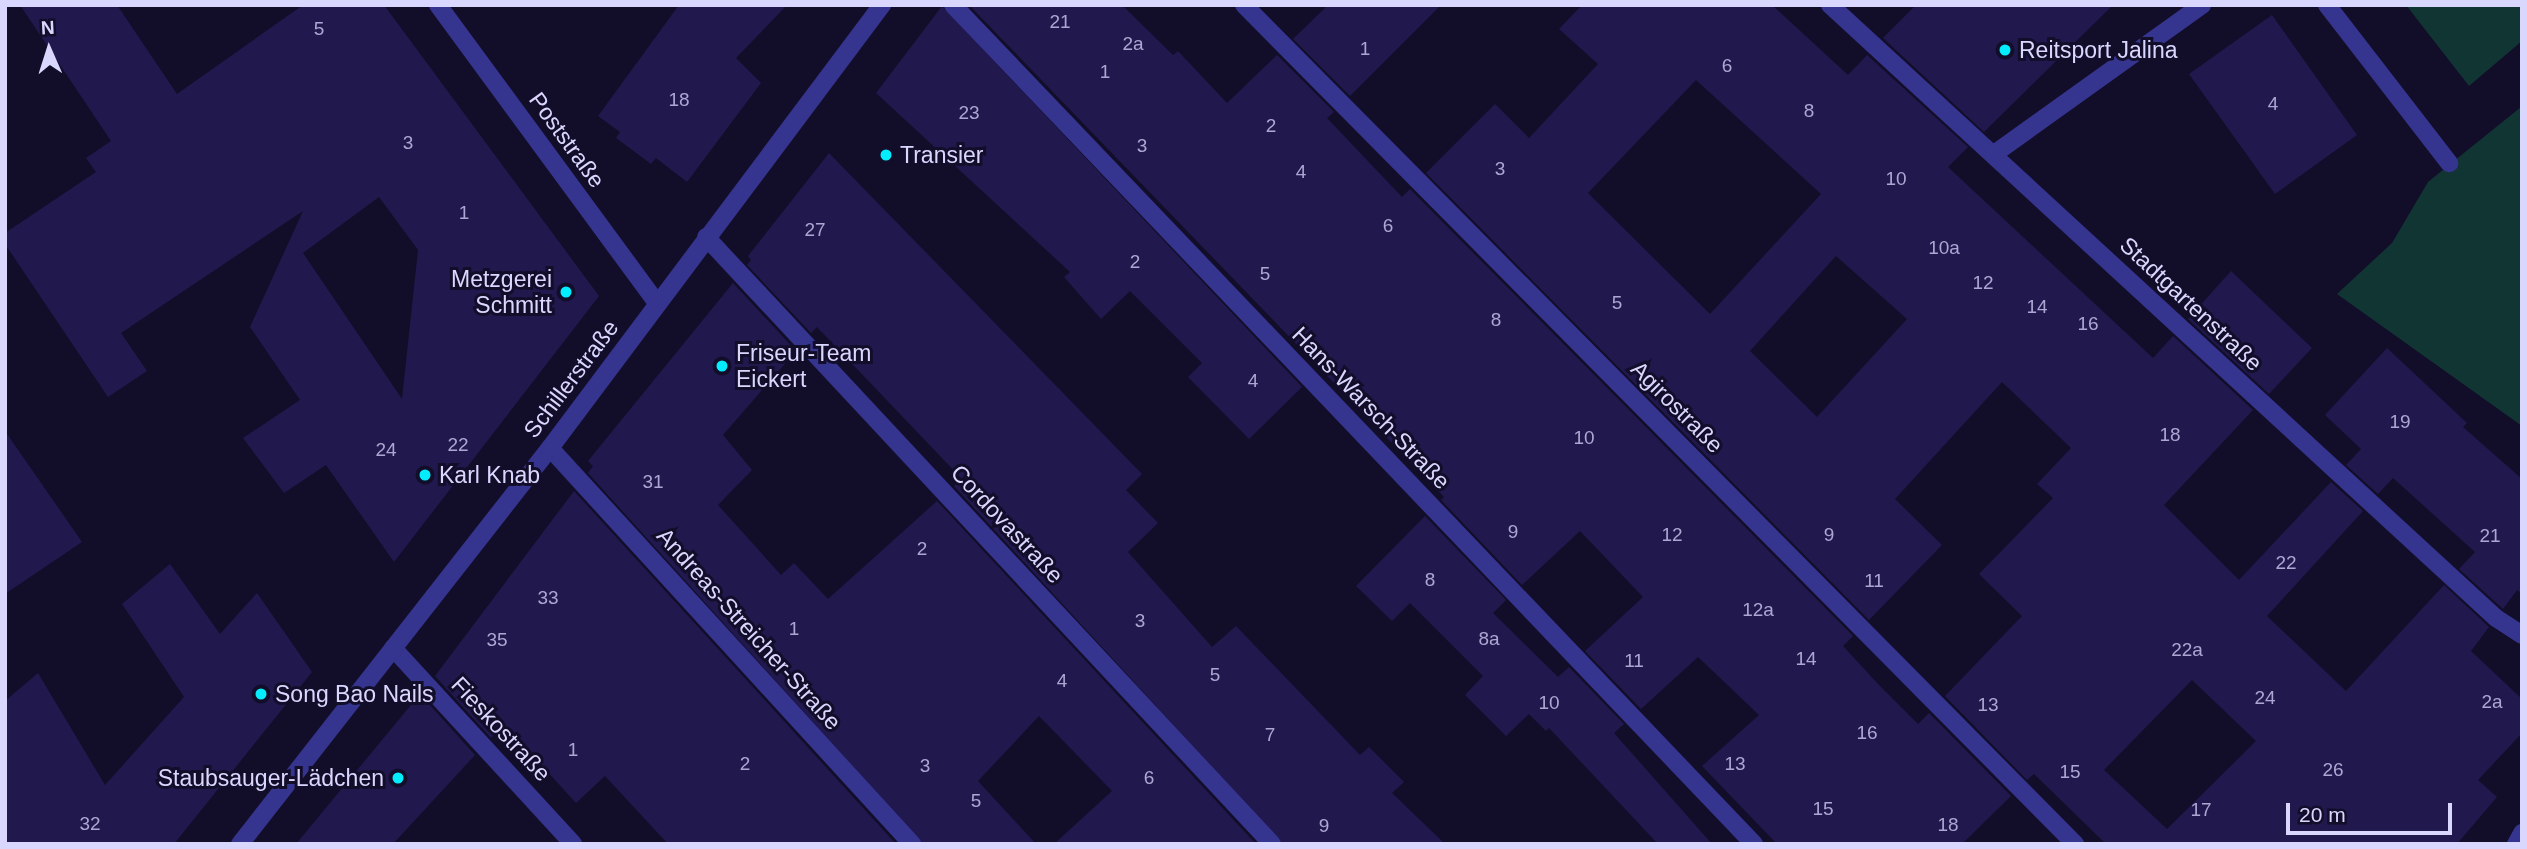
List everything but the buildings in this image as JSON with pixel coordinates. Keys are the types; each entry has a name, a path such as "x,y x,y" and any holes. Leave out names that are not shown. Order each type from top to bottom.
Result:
{"street":[{"name":"Poststraße","path":"438,5 658,304"},
{"name":"Schillerstraße","path":"240,844 550,448 881,5"},
{"name":"Hans-Warsch-Straße","path":"953,5 1754,844"},
{"name":"Agirostraße","path":"1244,5 2076,844"},
{"name":"Stadtgartenstraße","path":"1830,5 2496,618 2522,635"},
{"path":"1994,154 2202,5"},
{"path":"2327,5 2449,163"},
{"name":"Cordovastraße","path":"706,237 1272,844"},
{"name":"Andreas-Streicher-Straße","path":"550,448 912,844"},
{"name":"Fieskostraße","path":"393,648 573,844"},
{"path":"2516,844 2522,833"}],"green space":[{"path":"2406,5 2522,5 2522,41 2469,86"},
{"path":"2521,107 2522,426 2337,294 2392,243 2428,182"}],"place":[{"name":"Reitsport Jalina","path":"2005,50"},
{"name":"Transier","path":"886,155"},
{"name":"Metzgerei Schmitt","path":"566,292"},
{"name":"Friseur-Team Eickert","path":"722,366"},
{"name":"Karl Knab","path":"425,475"},
{"name":"Song Bao Nails","path":"261,694"},
{"name":"Staubsauger-Lädchen","path":"398,778"}]}
